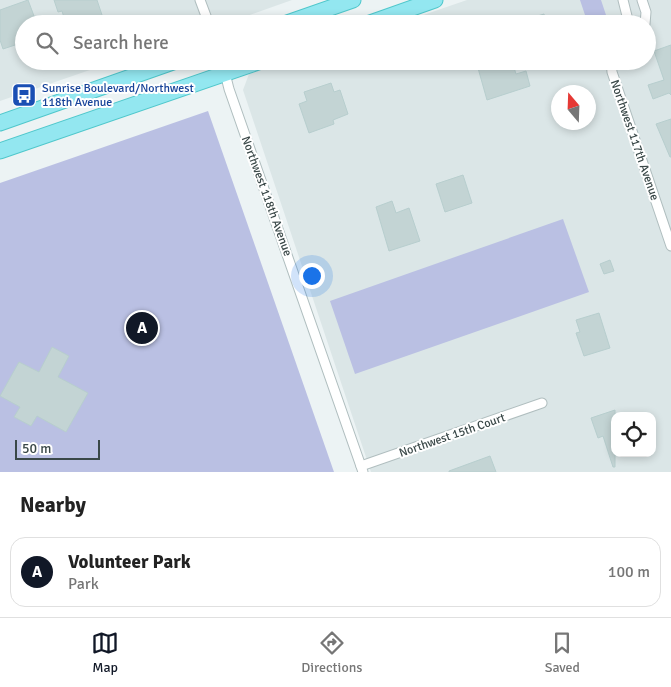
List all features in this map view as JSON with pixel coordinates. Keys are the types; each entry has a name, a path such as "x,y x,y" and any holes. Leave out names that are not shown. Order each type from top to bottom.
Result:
{"highway":[{"path":"310,15 353,0"},
{"path":"392,15 435,0"},
{"path":"0,122 150,70"},
{"path":"0,151 216,70"}],"street":[{"path":"200,0 206,15"},
{"path":"623,0 627,15"},
{"path":"642,0 646,15"},
{"name":"Northwest 118th Avenue","path":"225,70 229,89 362,469"},
{"name":"Northwest 117th Avenue","path":"612,70 671,246"},
{"name":"Northwest 15th Court","path":"362,469 542,403"}],"shaded area":[{"path":"0,0 292,0 250,15 15,15 15,70 90,70 0,101"},
{"path":"467,0 671,0 671,472 371,472 243,90 249,74 260,70 656,70 656,15 423,15"},
{"path":"580,0 601,0 606,15 585,15"},
{"path":"208,111 334,472 0,472 0,183"},
{"path":"563,219 589,292 355,374 330,301"}],"building":[{"path":"28,0 34,15 15,15 15,45 3,49 0,40 0,10"},
{"path":"54,0 97,0 102,15 63,15 62,11 58,12"},
{"path":"671,45 671,95 669,93 653,99 648,85 664,80 656,57 656,50"},
{"path":"479,70 515,70 516,74 526,71 530,86 487,100"},
{"path":"331,83 334,92 340,90 348,114 333,120 334,124 309,133 299,104 307,101 304,92"},
{"path":"671,119 671,157 670,157 656,124"},
{"path":"463,175 472,203 445,212 436,184"},
{"path":"392,201 396,213 409,208 420,241 389,251 376,207"},
{"path":"610,260 614,271 604,274 600,264"},
{"path":"599,313 610,348 584,356 576,333 580,332 576,320"},
{"path":"52,347 69,356 58,377 88,393 66,432 37,416 31,426 14,417 20,407 0,396 19,362 39,372"},
{"path":"615,410 615,412 611,412 611,457 615,457 615,467 613,467 603,436 598,438 591,418"},
{"path":"490,456 496,472 449,472 449,471"}],"place":[{"name":"Sunrise Boulevard/Northwest 118th Avenue","path":"24,95"},
{"name":"Volunteer Park","path":"142,328"}]}
